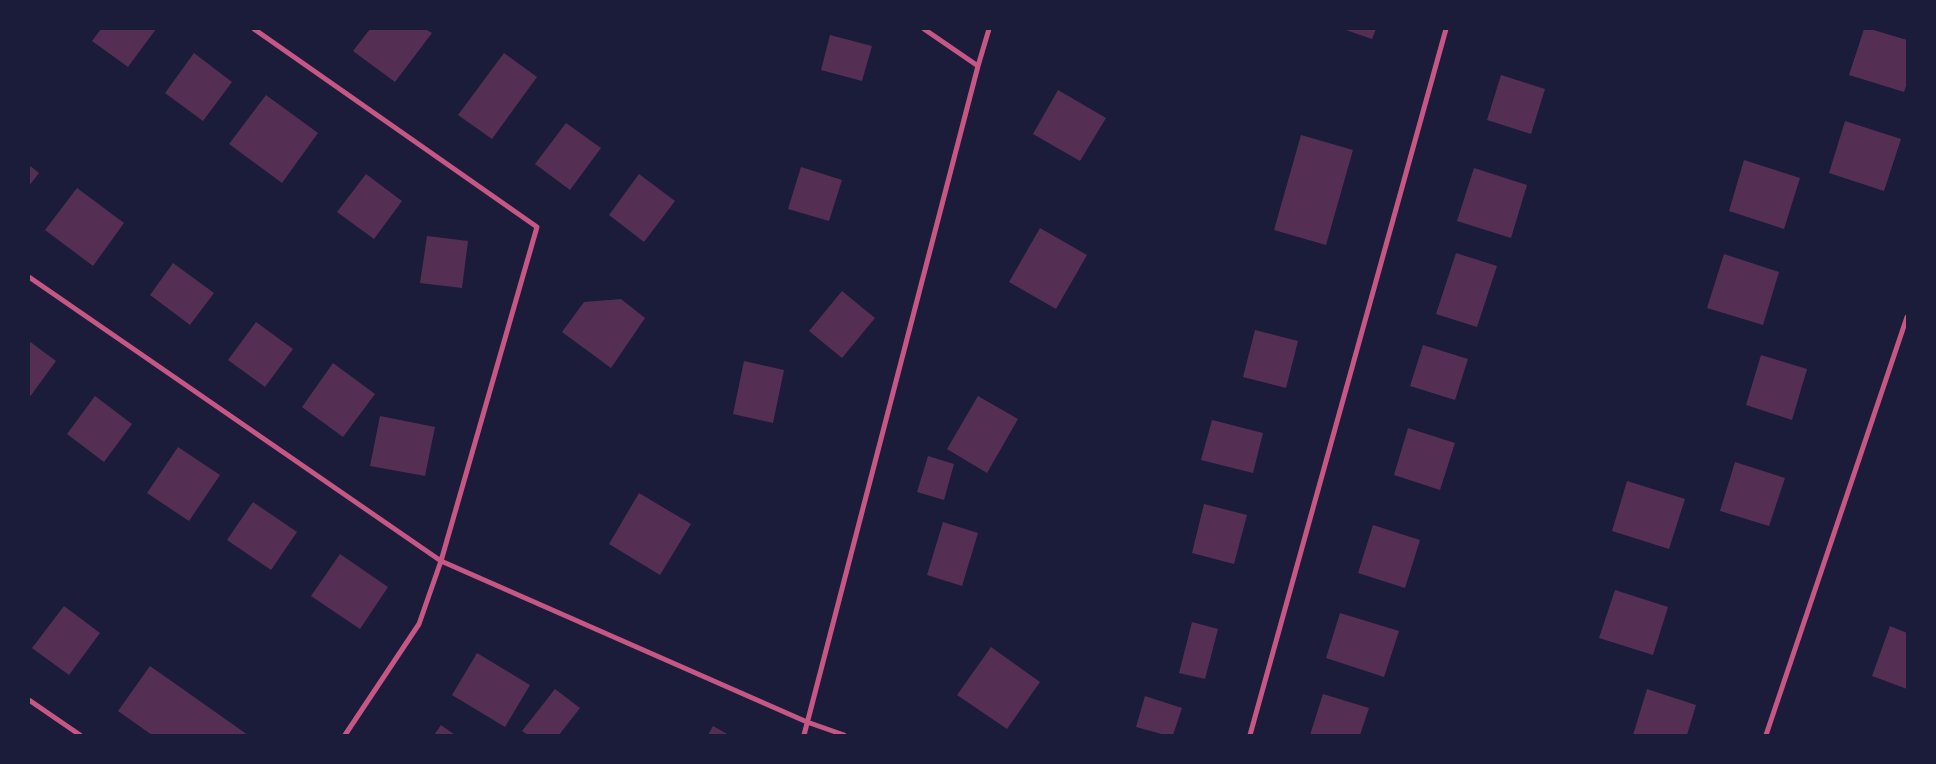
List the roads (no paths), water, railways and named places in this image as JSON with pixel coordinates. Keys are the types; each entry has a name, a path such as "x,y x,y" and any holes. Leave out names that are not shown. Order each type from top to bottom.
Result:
{"street":[{"path":"254,29 537,227 441,561 419,624 345,735"},
{"path":"924,29 978,66"},
{"path":"804,735 989,29"},
{"path":"1250,735 1446,29"},
{"path":"29,277 441,561 808,722 844,735"},
{"path":"1766,735 1907,317"},
{"path":"29,700 80,735"}]}
